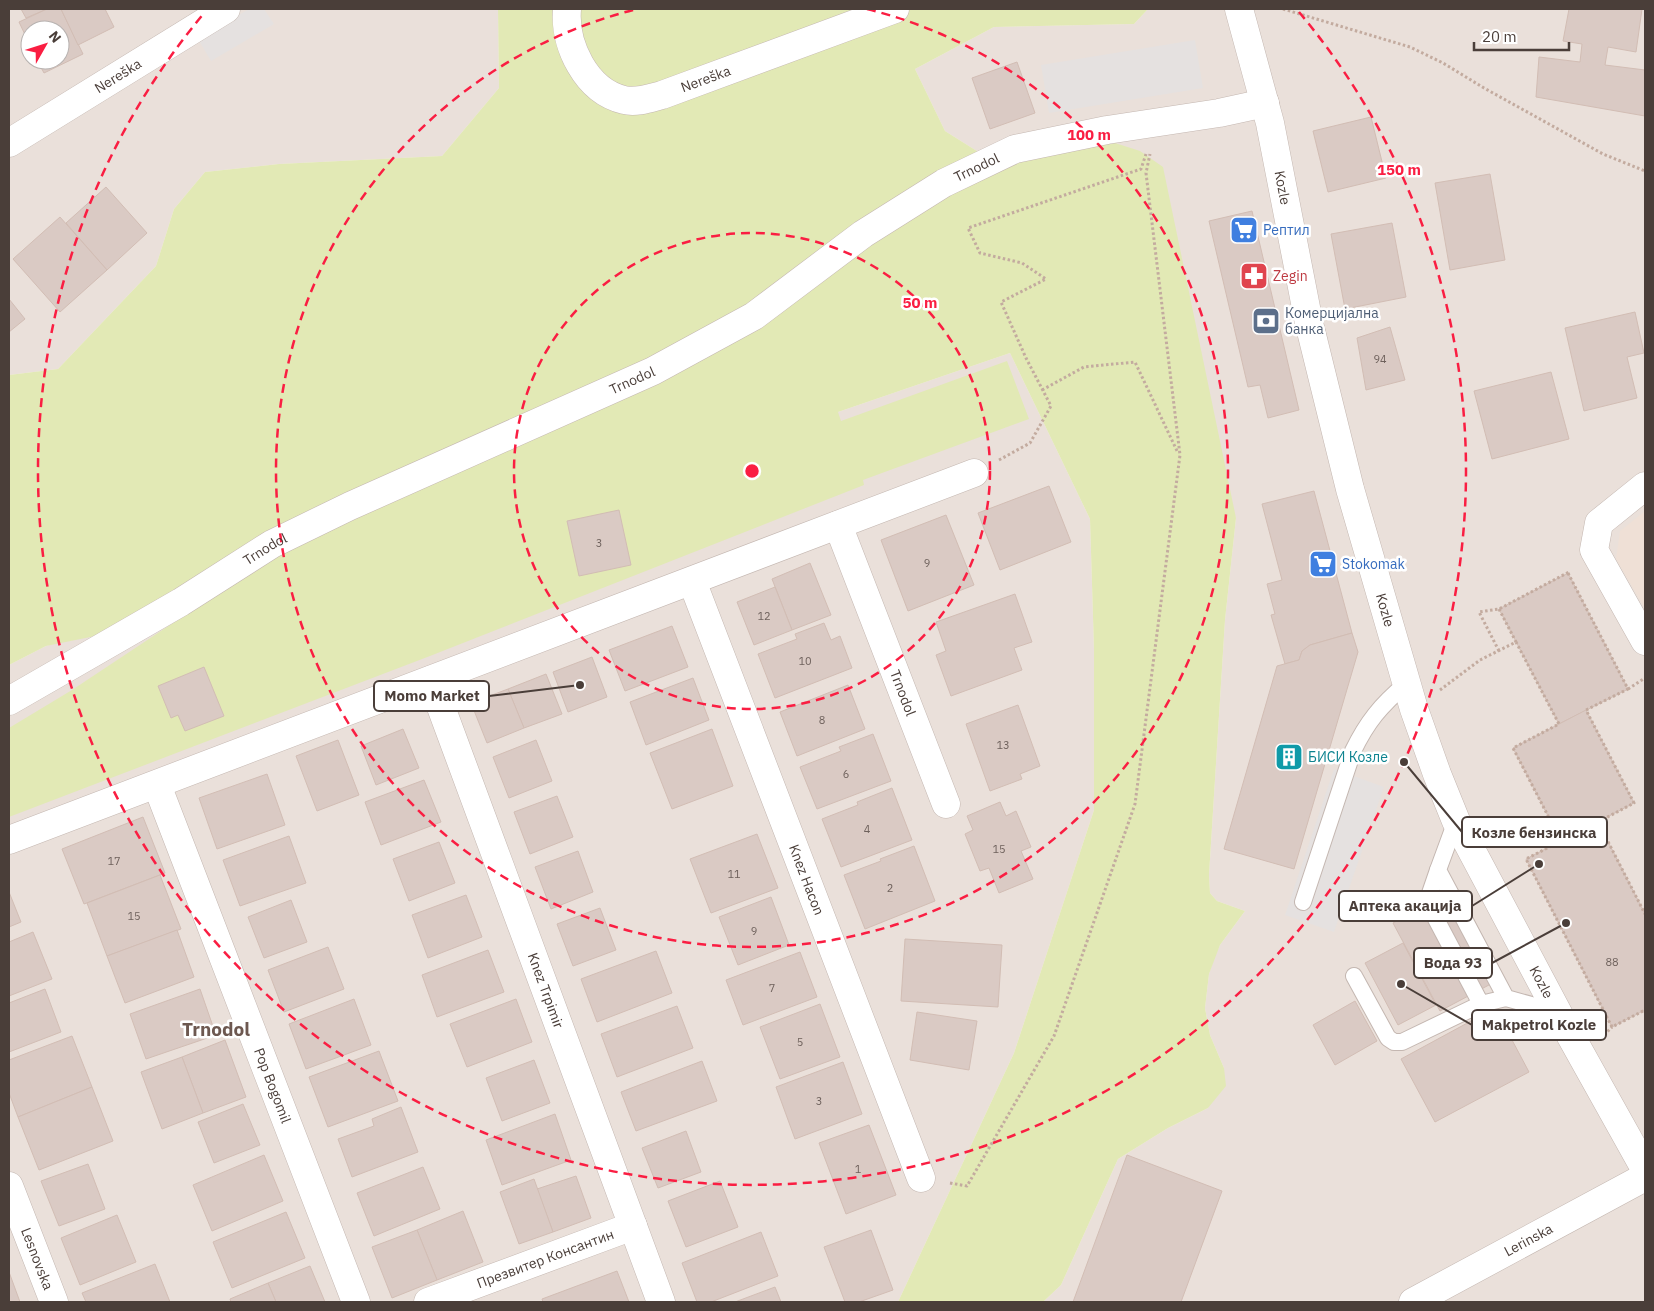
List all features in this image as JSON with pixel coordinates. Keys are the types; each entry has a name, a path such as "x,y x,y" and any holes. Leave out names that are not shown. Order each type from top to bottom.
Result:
{"street":[{"name":"Nereška","path":"9,143 226,9"},
{"name":"Nereška","path":"568,9 566,21 568,35 572,50 582,68 597,85 611,95 626,101 642,100 662,95 895,9"},
{"name":"Kozle","path":"1239,9 1265,103 1309,323 1350,489 1410,697 1456,821 1559,1015 1645,1169"},
{"name":"Trnodol","path":"9,701 181,602 272,544 350,506 653,370 754,316 863,234 944,183 1015,149 1265,103"},
{"path":"9,840 692,582 974,473"},
{"path":"1645,486 1599,523 1594,550 1645,641"},
{"name":"Trnodol","path":"838,525 946,804"},
{"name":"Knez Hacon","path":"692,582 921,1178"},
{"name":"Knez Trpimir","path":"431,680 634,1226 660,1302"},
{"name":"Pop Bogomil","path":"157,785 356,1302"},
{"name":"Lerinska","path":"1413,1302 1645,1177"},
{"name":"Lesnovska","path":"9,1186 54,1302"},
{"name":"Презвитер Консантин","path":"428,1302 634,1226"}],"lane":[{"path":"1303,902 1353,751 1359,739 1378,710 1410,697"},
{"path":"1456,821 1427,902 1481,1004"},
{"path":"1438,870 1506,998"},
{"path":"1354,976 1388,1038 1394,1042 1402,1042 1481,1004 1506,998 1539,1007 1559,1015"}],"path":[{"path":"1283,9 1410,47 1443,63 1603,154 1645,171"},
{"path":"1030,443 1051,406 1001,302 1046,279 1022,263 980,253 968,228 1142,169 1157,122"},
{"path":"921,1178 968,1186 1054,1036 1135,804 1180,455 1146,173 1157,122"},
{"path":"1042,390 1084,367 1135,362 1180,455"},
{"path":"1499,651 1478,612 1499,608 1568,573 1628,689"},
{"path":"1499,608 1559,724 1513,748 1561,841 1526,859 1612,1027 1645,1010"},
{"path":"1410,697 1516,642"},
{"path":"1645,678 1628,689 1586,710 1634,803 1598,822 1645,914"}],"shaded area":[{"path":"9,9 498,9 499,88 442,156 279,164 205,172 174,209 156,266 58,369 9,375"},
{"path":"249,9 264,9 274,24 211,61 198,39"},
{"path":"1148,9 1645,9 1645,1302 1043,1302 1061,1285 1118,1159 1168,1128 1208,1108 1224,1068 1210,1035 1205,1008 1209,974 1214,958 1220,945 1245,911 1217,901 1210,893 1209,875 1225,620 1236,518 988,158 945,131 915,69 994,27 1134,24"},
{"path":"1195,40 1203,88 1049,113 1041,65"},
{"path":"1010,353 1090,519 1094,650 1094,810 1014,1053 898,1302 9,1302 9,665 46,646 838,412"},
{"path":"1645,511 1645,609 1616,559 1620,531"},
{"path":"1334,769 1384,787 1334,932 1285,915"}],"green space":[{"path":"498,9 1148,9 1134,24 994,27 915,69 945,131 988,158 1115,143 1140,151 1163,167 1236,518 1225,620 1209,875 1210,893 1217,901 1245,911 1220,945 1209,974 1205,1008 1210,1035 1224,1068 1226,1086 1208,1108 1168,1128 1118,1159 1061,1285 1043,1302 898,1302 1014,1053 1094,810 1094,650 1090,519 1010,353 838,412 841,421 1007,361 1029,419 863,480 864,485 430,656 9,817 9,728 72,690 179,619 46,646 9,665 9,375 58,369 156,266 174,209 205,172 279,164 442,156 499,88"}],"building":[{"path":"21,9 47,9 26,18"},
{"path":"47,9 61,9 66,20 23,20"},
{"path":"61,9 105,9 114,27 78,45 70,28 70,20 66,20"},
{"path":"1569,9 1642,9 1636,52 1608,47 1605,65 1645,70 1645,116 1536,97 1539,57 1580,62 1582,44 1563,41"},
{"path":"70,27 83,54 70,60"},
{"path":"1017,62 1035,113 990,129 972,78"},
{"path":"1371,117 1386,178 1328,192 1313,131"},
{"path":"1490,174 1505,260 1450,270 1435,183"},
{"path":"106,187 147,233 107,270 66,223"},
{"path":"1252,211 1299,410 1268,418 1260,385 1248,387 1209,221"},
{"path":"60,217 107,270 60,312 13,259"},
{"path":"1392,223 1406,297 1345,309 1331,234"},
{"path":"9,299 25,319 9,332"},
{"path":"1635,312 1644,353 1627,357 1637,398 1584,411 1565,328"},
{"path":"1390,327 1405,380 1366,390 1357,338"},
{"path":"1551,372 1569,439 1492,459 1474,391"},
{"path":"1049,486 1071,542 1000,570 978,513"},
{"path":"1314,491 1352,633 1310,645 1302,651 1299,660 1285,664 1271,615 1275,614 1267,584 1282,580 1262,504"},
{"path":"619,510 631,565 579,576 567,521"},
{"path":"946,515 974,585 908,611 881,540"},
{"path":"810,563 831,615 792,630 772,579"},
{"path":"1568,573 1628,689 1559,724 1499,609"},
{"path":"775,587 792,630 754,645 737,602"},
{"path":"1015,594 1032,642 1014,648 1022,670 951,696 936,655 946,651 936,622"},
{"path":"824,623 831,640 840,636 852,668 775,698 758,654 797,639 795,634"},
{"path":"672,626 688,667 625,691 609,650"},
{"name":"БИСИ Козле","path":"1352,633 1358,652 1294,869 1224,849 1277,666 1299,660 1302,651 1310,645"},
{"path":"592,657 607,697 568,712 553,672"},
{"path":"204,667 224,716 185,731 178,715 171,718 158,686"},
{"path":"546,674 562,714 524,728 508,689"},
{"path":"693,678 709,720 646,745 630,702"},
{"path":"848,685 865,729 797,756 780,712"},
{"path":"508,689 524,728 487,743 471,703"},
{"path":"1018,705 1040,766 1020,774 1022,779 990,791 966,724"},
{"path":"1586,710 1634,803 1561,841 1513,748"},
{"path":"403,729 419,768 376,785 361,746"},
{"path":"712,729 733,786 672,809 650,753"},
{"path":"873,734 891,781 817,809 800,767 841,751 839,747"},
{"path":"338,740 359,795 317,811 296,756"},
{"path":"536,740 552,781 509,798 493,757"},
{"path":"267,774 285,825 217,849 199,798"},
{"path":"424,780 441,822 381,845 365,802"},
{"path":"892,788 912,840 841,867 822,819 858,805 857,802"},
{"path":"557,796 573,837 530,854 514,812"},
{"path":"1000,802 1006,816 1016,811 1031,847 1021,851 1033,879 999,893 989,868 980,871 965,834 973,830 967,816"},
{"path":"143,817 165,873 84,904 62,849"},
{"path":"1598,822 1645,914 1645,1010 1612,1027 1526,859"},
{"path":"757,834 778,888 711,913 690,859"},
{"path":"289,836 306,883 240,906 223,860"},
{"path":"439,842 455,883 409,901 393,859"},
{"path":"914,846 935,901 865,929 844,875"},
{"path":"578,851 593,892 551,909 535,867"},
{"path":"160,875 181,929 107,956 87,903"},
{"path":"1457,888 1504,977 1440,1011 1393,923"},
{"path":"9,892 21,922 9,927"},
{"path":"466,895 482,937 428,958 412,915"},
{"path":"771,897 789,945 738,965 719,917"},
{"path":"291,900 307,942 264,958 248,917"},
{"path":"600,908 616,950 573,966 557,924"},
{"path":"177,930 194,977 125,1003 107,956"},
{"path":"33,932 52,979 9,996 9,942"},
{"path":"905,939 1002,945 998,1007 901,1001"},
{"path":"1403,943 1436,1005 1398,1025 1365,963"},
{"path":"328,947 344,989 284,1012 268,970"},
{"path":"488,950 504,992 437,1017 422,975"},
{"path":"656,951 672,993 597,1022 581,979"},
{"path":"800,952 817,997 743,1025 726,980"},
{"path":"45,989 61,1032 9,1052 9,1003"},
{"path":"200,989 216,1035 146,1059 130,1014"},
{"path":"354,999 371,1045 306,1069 289,1024"},
{"path":"516,999 532,1042 467,1067 450,1024"},
{"path":"1355,1001 1377,1041 1335,1065 1313,1025"},
{"path":"820,1004 840,1057 780,1079 760,1027"},
{"path":"677,1006 693,1048 617,1077 601,1034"},
{"path":"1495,1008 1529,1072 1435,1122 1401,1059"},
{"path":"917,1012 977,1021 969,1070 910,1060"},
{"path":"72,1036 92,1087 18,1117 9,1093 9,1060"},
{"path":"225,1040 246,1097 203,1113 182,1057"},
{"path":"379,1051 398,1101 328,1127 309,1077"},
{"path":"182,1057 203,1113 162,1129 141,1072"},
{"path":"534,1060 550,1103 502,1121 486,1078"},
{"path":"702,1061 717,1101 636,1131 621,1092"},
{"path":"843,1062 862,1114 795,1139 776,1087"},
{"path":"92,1087 113,1141 39,1170 18,1117"},
{"path":"243,1104 260,1145 214,1163 198,1122"},
{"path":"401,1107 418,1152 352,1177 338,1139 374,1126 372,1119"},
{"path":"555,1114 571,1160 502,1185 486,1140"},
{"path":"869,1125 896,1195 846,1214 819,1143"},
{"path":"686,1131 701,1172 658,1188 642,1148"},
{"path":"264,1155 283,1201 212,1231 193,1185"},
{"path":"1127,1155 1222,1191 1181,1302 1073,1302"},
{"path":"88,1164 105,1209 59,1226 41,1181"},
{"path":"423,1167 440,1209 374,1236 357,1193"},
{"path":"576,1176 591,1218 553,1232 537,1189"},
{"path":"534,1179 553,1232 519,1244 500,1192"},
{"path":"720,1181 738,1227 686,1247 668,1201"},
{"path":"463,1211 483,1262 437,1280 417,1230"},
{"path":"286,1212 305,1258 232,1288 213,1242"},
{"path":"117,1215 136,1262 80,1285 61,1238"},
{"path":"417,1230 437,1280 392,1298 372,1247"},
{"path":"871,1230 893,1290 859,1302 845,1302 824,1247"},
{"path":"761,1232 778,1276 711,1302 697,1302 682,1263"},
{"path":"155,1264 170,1302 86,1302 82,1293"},
{"path":"310,1266 325,1302 276,1302 268,1283"},
{"path":"617,1271 629,1302 543,1302 542,1299"},
{"path":"9,1272 20,1302 9,1302"},
{"path":"268,1283 276,1302 231,1302 230,1299"},
{"path":"775,1287 781,1302 735,1302"}],"place":[{"name":"Рептил","path":"1244,230"},
{"name":"Zegin","path":"1254,276"},
{"name":"Комерцијална банка","path":"1266,321"},
{"name":"Stokomak","path":"1323,564"},
{"name":"Momo Market","path":"580,685"},
{"name":"БИСИ Козле","path":"1289,757"},
{"name":"Козле бензинска","path":"1404,762"},
{"name":"Аптека акација","path":"1539,864"},
{"name":"Вода 93","path":"1566,923"},
{"name":"Makpetrol Kozle","path":"1401,984"}],"district":[{"name":"Trnodol","path":"216,1029"}]}
